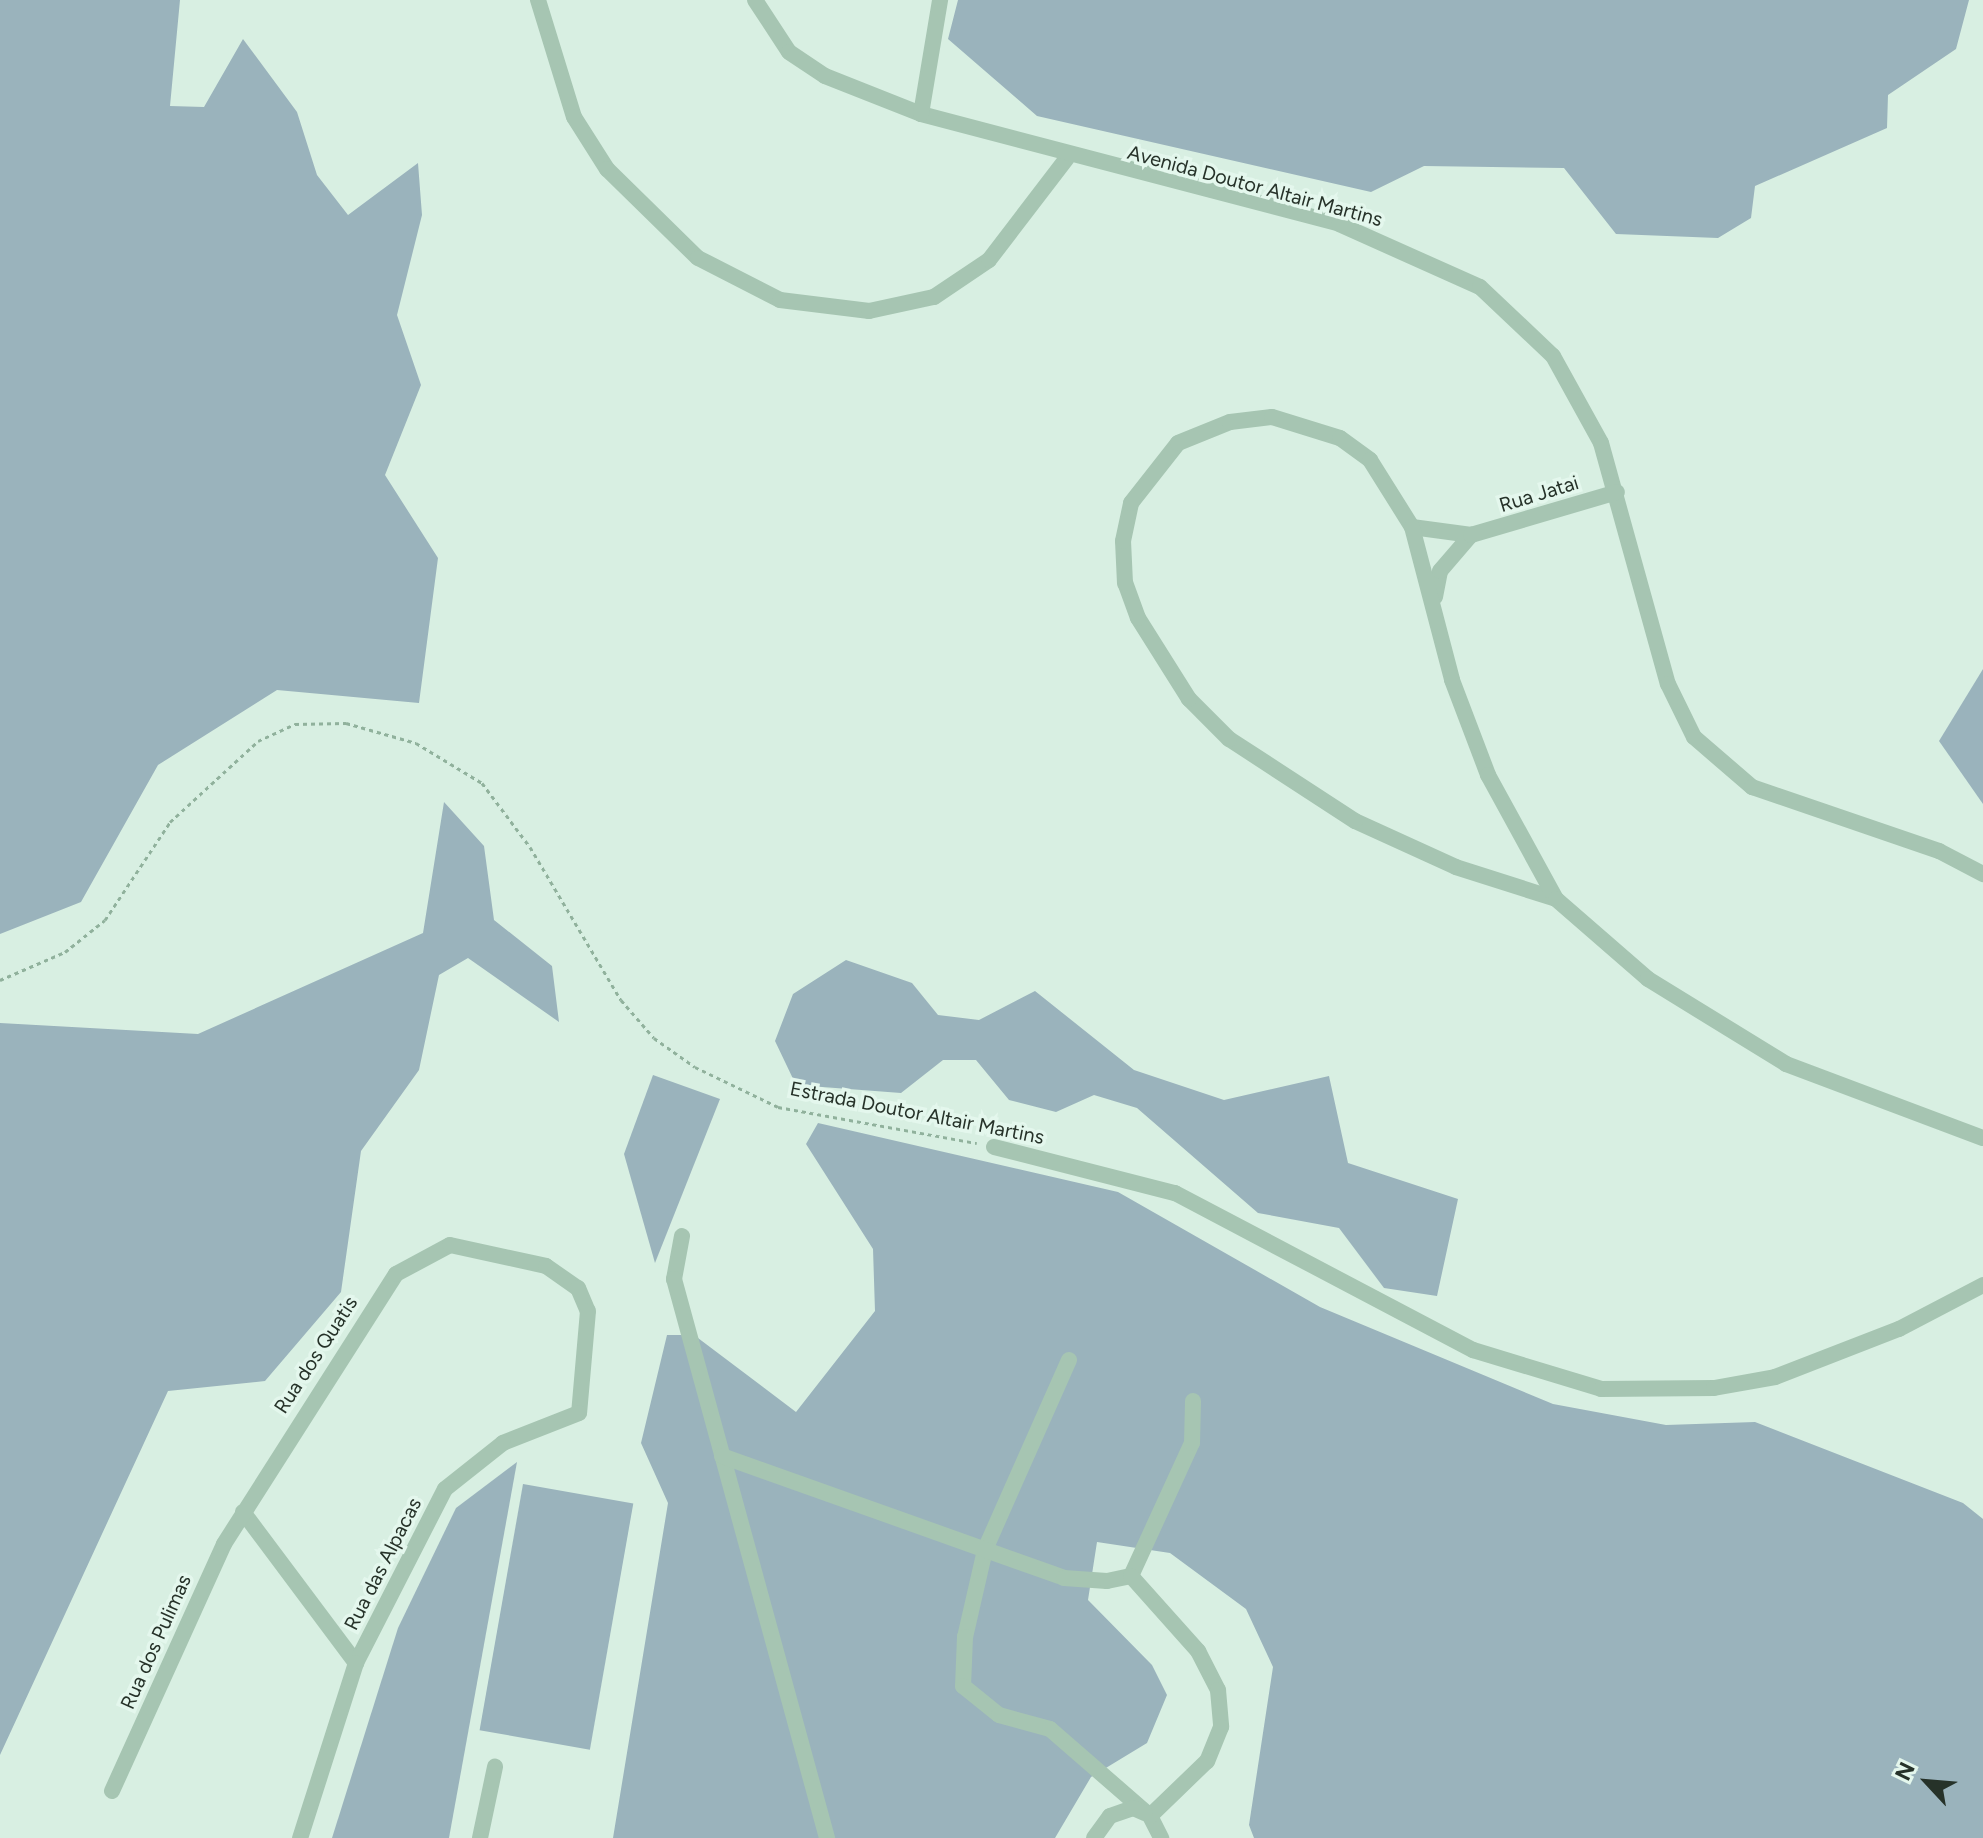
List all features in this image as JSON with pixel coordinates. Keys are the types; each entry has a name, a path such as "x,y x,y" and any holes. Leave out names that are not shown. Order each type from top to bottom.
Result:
{"street":[{"path":"538,0 574,117 607,169 698,258 780,300 869,311 934,297 989,260 1067,158"},
{"name":"Avenida Doutor Altair Martins","path":"755,0 789,52 825,76 921,114 1067,158 1339,224 1480,287 1553,356 1601,443 1668,684 1711,756 1791,805 1939,851 1983,874"},
{"path":"921,114 940,0"},
{"path":"1556,899 1407,848 1296,787 1229,739 1189,699 1125,583 1128,516 1152,467 1178,443 1230,422 1272,417 1340,438 1386,478 1412,527 1434,607 1488,775 1556,899 1648,979 1786,1064 1983,1138"},
{"name":"Rua Jatai","path":"1412,527 1471,535 1617,492"},
{"path":"1434,607 1440,571 1471,535"},
{"name":"Estrada Doutor Altair Martins","path":"994,1147 1175,1193 1473,1350 1587,1386 1662,1392 1775,1377 1899,1329 1983,1285"},
{"path":"682,1236 674,1279 827,1838"},
{"name":"Rua dos Quatis","path":"243,1512 364,1316 418,1258 450,1245 555,1270 583,1299 589,1334"},
{"name":"Rua das Alpacas","path":"300,1838 356,1663 412,1545 456,1473 503,1443 579,1413 589,1334"},
{"path":"1069,1360 985,1550 965,1637 963,1686 999,1715 1050,1729 1150,1816 1161,1838"},
{"path":"1131,1576 1192,1443 1193,1401"},
{"path":"722,1456 1064,1578 1131,1576 1198,1651 1218,1690 1221,1727 1207,1761 1150,1816"},
{"path":"243,1512 356,1663"},
{"name":"Rua dos Pulimas","path":"112,1791 201,1588 243,1512"},
{"path":"480,1838 495,1767"},
{"path":"1094,1838 1110,1816 1133,1808 1150,1816"}],"path":[{"name":"Estrada Doutor Altair Martins","path":"0,980 65,952 105,920 170,822 258,741 295,724 346,723 416,743 482,783 523,836 621,1000 654,1038 695,1067 778,1107 994,1147"}],"shaded area":[{"path":"0,0 180,0 170,106 204,107 243,39 297,112 317,175 348,215 418,163 422,215 397,315 421,385 385,475 438,558 419,703 277,690 158,765 81,902 0,934"},
{"path":"958,0 1969,0 1956,49 1888,95 1887,128 1755,186 1751,218 1718,238 1616,234 1564,168 1424,166 1371,192 1037,116 948,39"},
{"path":"1983,669 1983,804 1939,741"},
{"path":"444,802 484,846 494,920 552,966 559,1022 468,958 439,975 419,1070 361,1151 341,1292 265,1381 168,1391 0,1755 0,1023 198,1034 423,933"},
{"path":"846,960 912,983 938,1015 979,1020 1035,991 1134,1070 1224,1100 1329,1076 1348,1163 1458,1199 1437,1296 1384,1288 1339,1228 1258,1213 1137,1108 1094,1095 1056,1112 1009,1100 976,1060 943,1060 901,1093 796,1085 775,1041 793,994"},
{"path":"653,1075 720,1099 655,1263 624,1154"},
{"path":"818,1123 1118,1192 1320,1307 1553,1404 1666,1425 1755,1422 1963,1503 1983,1519 1983,1838 1254,1838 1249,1825 1273,1667 1246,1609 1170,1553 1097,1542 1088,1600 1152,1665 1167,1695 1147,1743 1091,1777 1055,1838 613,1838 668,1503 641,1443 667,1335 694,1335 796,1412 875,1311 873,1249 806,1144"},
{"path":"517,1462 449,1838 332,1838 398,1628 456,1508"},
{"path":"523,1484 633,1503 590,1750 480,1730"}]}
